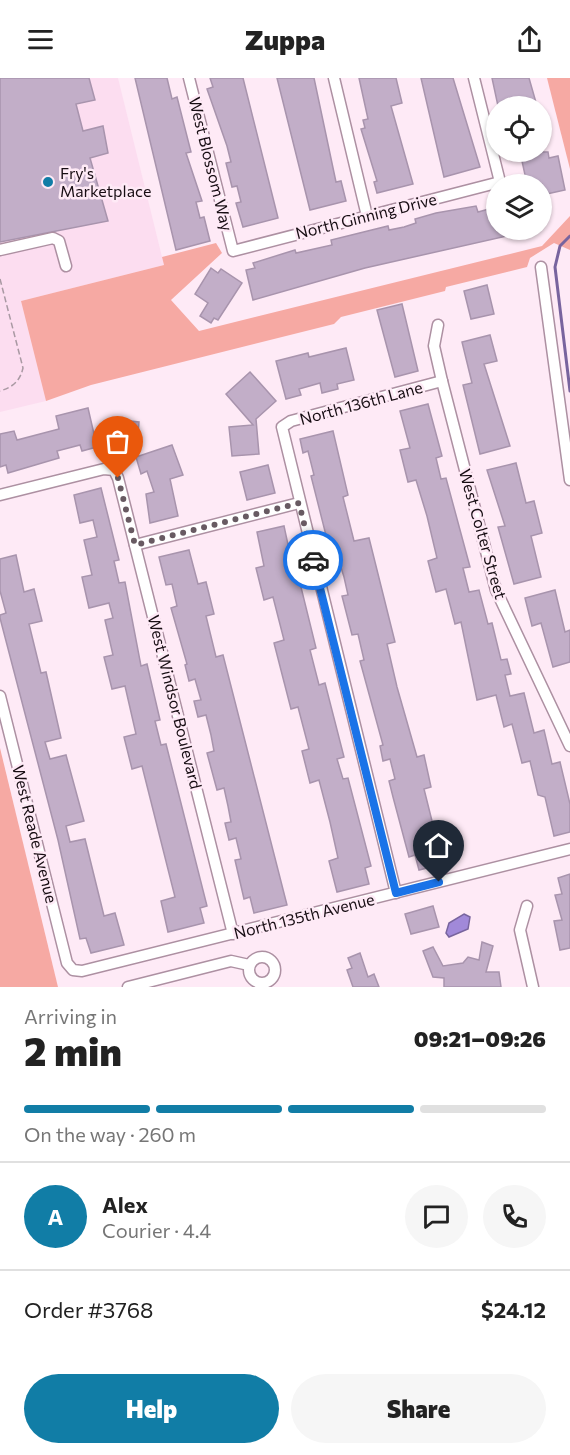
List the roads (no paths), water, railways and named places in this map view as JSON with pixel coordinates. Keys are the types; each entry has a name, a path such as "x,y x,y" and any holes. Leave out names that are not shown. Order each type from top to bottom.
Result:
{"street":[{"name":"West Blossom Way","path":"189,78 233,251"},
{"path":"334,78 367,216"},
{"name":"North Ginning Drive","path":"233,251 500,182 474,78"},
{"path":"0,250 53,238 60,241 66,266"},
{"path":"541,267 570,480"},
{"name":"West Colter Street","path":"438,326 434,346 496,590 570,747"},
{"name":"North 136th Lane","path":"299,503 282,427 291,421 442,381"},
{"name":"West Windsor Boulevard","path":"0,495 104,469 114,470 233,934"},
{"path":"135,545 299,503 396,893"},
{"name":"West Reade Avenue","path":"0,696 67,963 73,970"},
{"name":"North 135th Avenue","path":"73,970 82,971 570,849"},
{"path":"527,906 519,930 533,987"},
{"path":"128,987 231,961 249,965"}],"waterway":[{"path":"570,236 560,246 555,267 570,391"}],"place":[{"name":"Fry's Marketplace","path":"48,182"}]}
